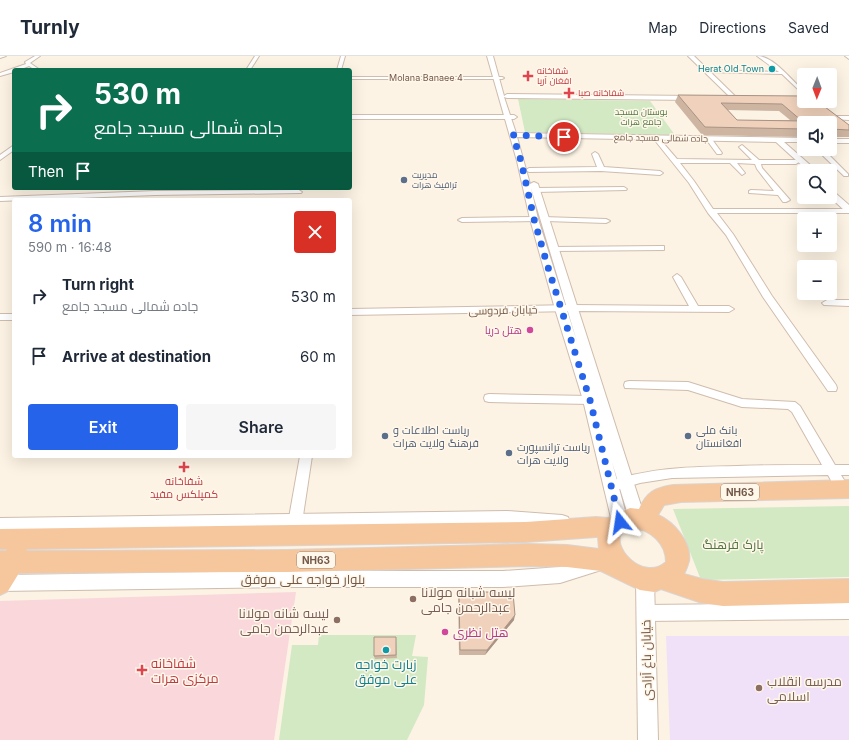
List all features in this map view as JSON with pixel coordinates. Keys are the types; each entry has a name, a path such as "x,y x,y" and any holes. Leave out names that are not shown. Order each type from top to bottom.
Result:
{"highway":[{"name":"NH63","path":"645,577 620,566 610,550 608,542 609,534 662,495 847,483"},
{"name":"NH63","path":"0,539 295,528 526,532 622,523"},
{"path":"622,523 662,529 672,540 677,552 675,568 670,574 645,577"},
{"path":"0,583 6,562 26,538"},
{"name":"NH63","path":"6,562 287,561 528,555 567,556 604,562 645,577 702,591 723,594 849,591"}],"street":[{"path":"0,57 4,56"},
{"path":"29,65 27,63 38,56"},
{"path":"249,68 256,56"},
{"path":"340,68 343,56"},
{"path":"490,56 507,96 510,117"},
{"path":"495,56 499,78 510,117 546,220 626,480 622,523"},
{"path":"691,56 734,98"},
{"path":"759,56 764,61 776,66 797,86"},
{"path":"20,68 29,65 34,68"},
{"path":"0,75 12,71"},
{"path":"706,71 782,72"},
{"name":"Molana Banaee 4","path":"352,78 499,78"},
{"path":"507,96 702,98"},
{"path":"726,98 741,98"},
{"path":"352,117 510,117"},
{"path":"838,120 849,118"},
{"path":"516,136 534,219 560,309 590,400 610,487 622,523"},
{"name":"جاده شمالی مسجد جامع","path":"516,136 797,140"},
{"path":"656,138 692,182 711,211 729,234 768,297 832,388"},
{"path":"709,139 720,153"},
{"path":"774,140 796,162"},
{"path":"774,140 804,164"},
{"path":"837,140 849,141"},
{"path":"7,146 12,147"},
{"path":"742,147 758,162 759,168 786,200"},
{"path":"0,158 12,149"},
{"path":"595,154 601,169"},
{"path":"826,156 846,175"},
{"path":"675,161 796,162"},
{"path":"731,161 742,173"},
{"path":"529,170 601,169 660,173"},
{"path":"536,190 624,189"},
{"path":"66,198 300,190"},
{"path":"751,192 780,193"},
{"path":"837,192 849,202"},
{"path":"0,206 4,199"},
{"path":"837,200 849,211"},
{"path":"711,211 849,211"},
{"path":"462,220 534,219"},
{"path":"546,220 606,221"},
{"path":"554,249 661,248"},
{"path":"677,277 695,308"},
{"path":"827,303 849,303"},
{"name":"خیابان فردوسی","path":"352,312 573,308 729,309"},
{"path":"0,317 12,317"},
{"path":"629,384 688,386 742,403 791,405 796,409 832,470 847,483"},
{"path":"489,398 590,400"},
{"path":"0,525 295,528 306,458"},
{"path":"610,487 626,480 657,474 701,471 832,470 847,483"},
{"name":"بلوار خواجه علی موفق","path":"0,583 503,578 560,576 604,562"},
{"name":"خیابان باغ آزادی","path":"645,577 648,740"},
{"path":"645,613 849,611"}],"shaded area":[{"name":"شفاخانه مرکزی هرات","path":"296,592 274,740 0,740 0,601"},
{"name":"مدرسه انقلاب اسلامی","path":"666,636 849,636 849,740 670,740"}],"green space":[{"name":"بوستان مسجد جامع هرات","path":"518,99 650,101 675,135 525,132"},
{"name":"پارک فرهنگ","path":"849,506 849,577 701,580 673,509"},
{"path":"319,635 416,635 412,656 428,657 424,705 407,740 279,740 292,645 318,645"}],"building":[{"path":"678,95 797,96 797,108 826,108 837,116 797,117 782,104 721,103 737,120 797,121 797,129 705,127"},
{"path":"837,116 849,125 849,130 837,129"},
{"path":"459,591 513,593 515,615 487,650 460,650"},
{"name":"زبارت خواجه علی موفق","path":"374,637 396,637 396,655 374,656"}],"place":[{"name":"Herat Old Town","path":"772,69"},
{"name":"شفاخانه افغان آریا","path":"528,76"},
{"name":"شفاخانه صبا","path":"569,93"},
{"name":"مدیریت ترافیک هرات","path":"404,180"},
{"name":"هتل دریا","path":"530,330"},
{"name":"ریاست اطلاعات و فرهنگ ولایت هرات","path":"385,436"},
{"name":"بانک ملی افغانستان","path":"688,436"},
{"name":"ریاست ترانسپورت ولایت هرات","path":"509,453"},
{"name":"شفاخانه کمپلکس مفید","path":"184,467"},
{"name":"لیسه شبانه مولانا عبدالرحمن جامی","path":"413,599"},
{"name":"لیسه شانه مولانا عبدالرحمن جامی","path":"337,620"},
{"name":"هتل نظری","path":"445,632"},
{"name":"زبارت خواجه علی موفق","path":"386,650"},
{"name":"شفاخانه مرکزی هرات","path":"142,670"},
{"name":"مدرسه انقلاب اسلامی","path":"759,688"}],"route":[{"path":"564,137 513,135 521,161 534,219 560,309 590,400 610,487 620,522"}]}
